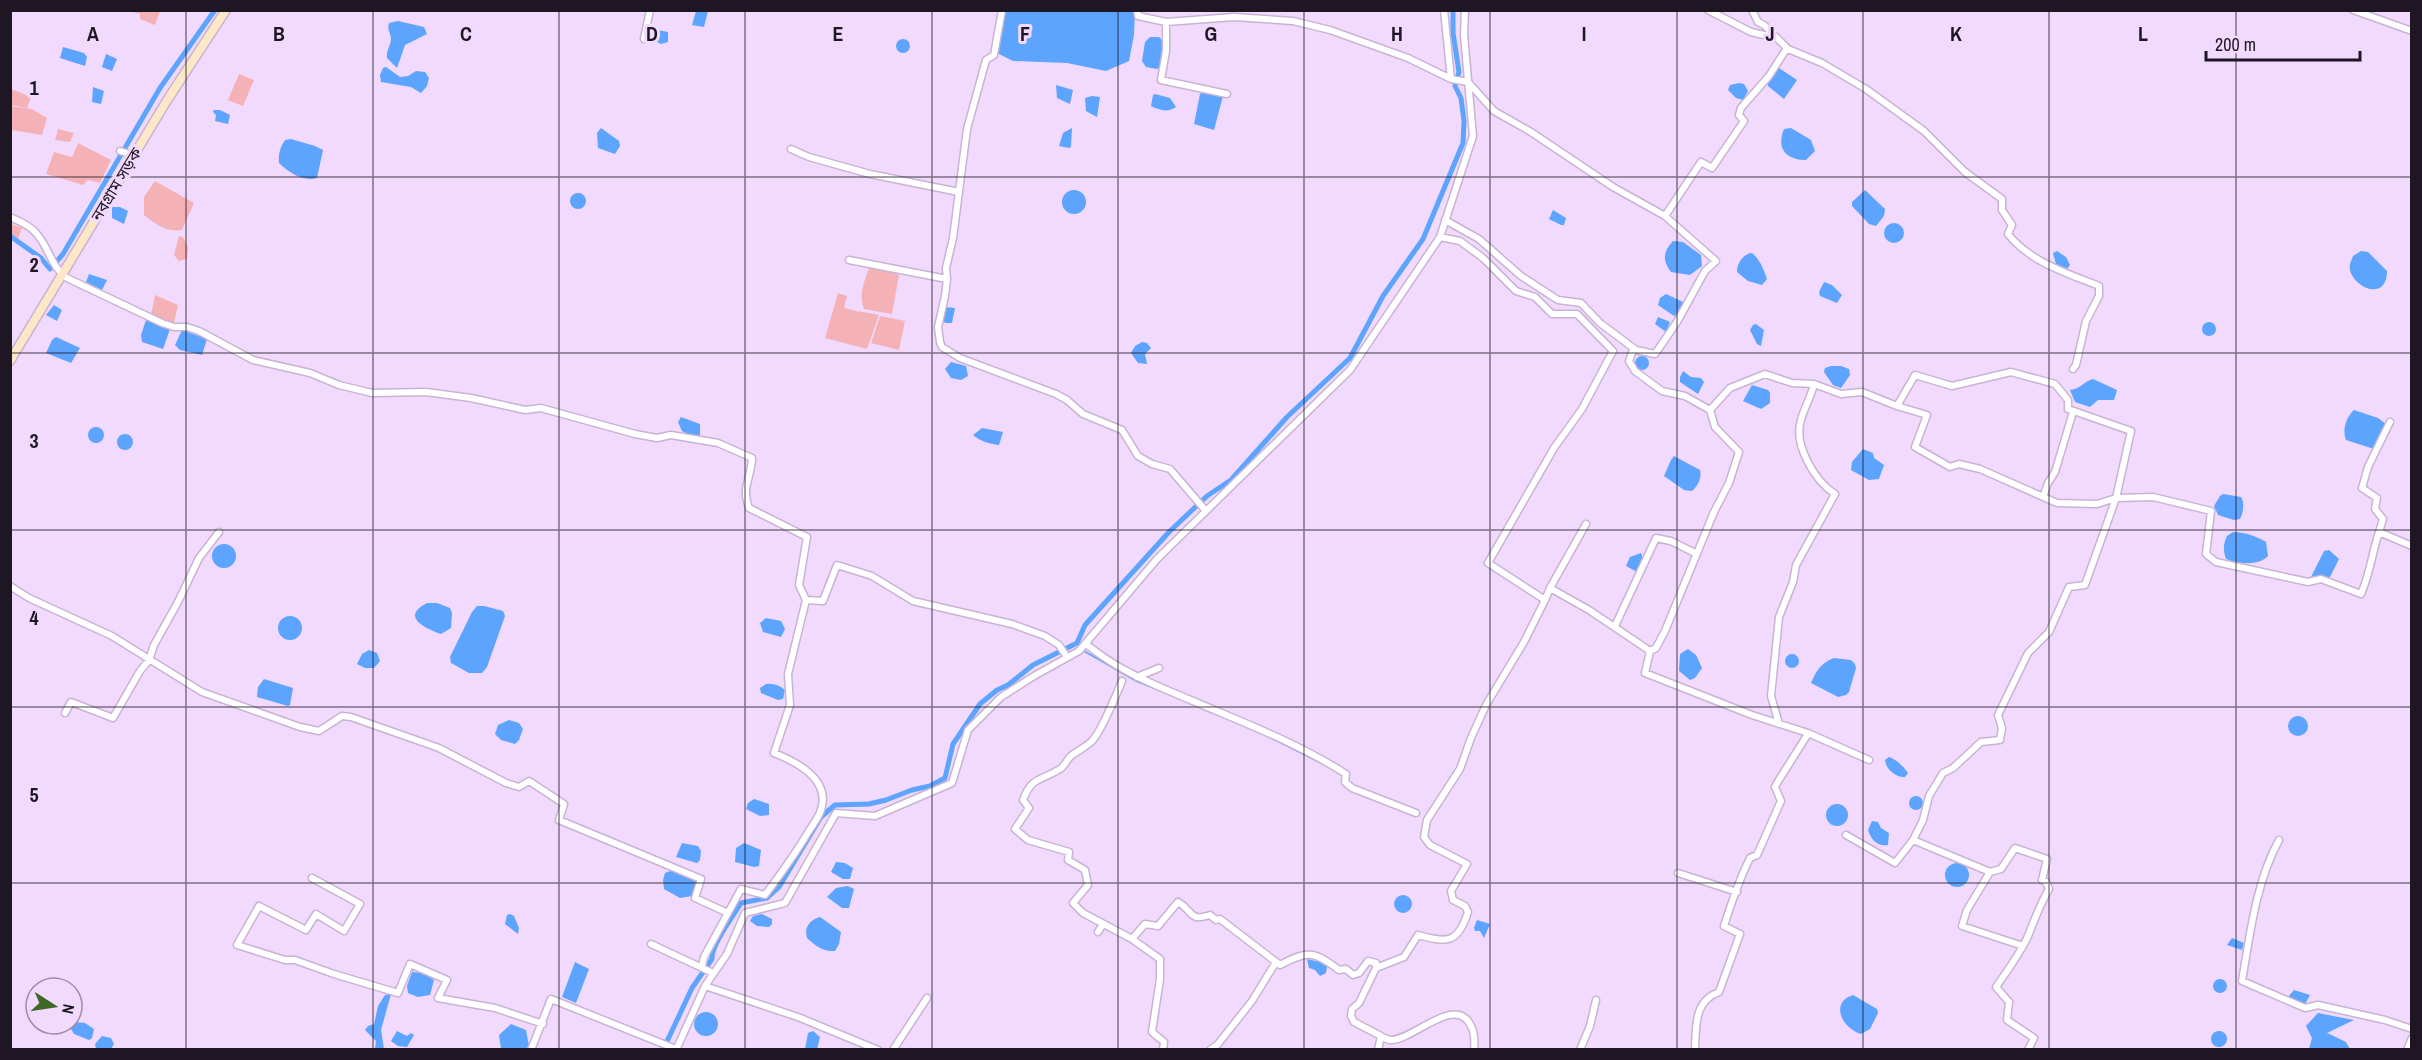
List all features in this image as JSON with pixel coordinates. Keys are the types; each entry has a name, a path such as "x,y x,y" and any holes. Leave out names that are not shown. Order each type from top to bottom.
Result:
{"main road":[{"name":"নবগ্রাম সড়ক","path":"10,361 139,147 226,10"}],"street":[{"path":"644,39 650,10"},
{"path":"1002,10 994,55 986,60 968,129 938,327 942,347 986,369 1056,394 1083,414 1122,429 1138,456 1152,464 1170,469 1204,509"},
{"path":"1137,10 1138,16 1166,22 1235,14 1293,21 1330,30 1468,82 1494,111 1532,132 1613,187 1665,216 1716,261 1705,271 1677,322 1655,354 1636,350 1600,323 1581,303 1558,300 1521,276 1479,239 1445,220"},
{"path":"1444,10 1455,79"},
{"path":"531,1050 551,999 676,1049 705,986 727,954 745,913 784,903 836,813 875,816 952,783 968,730 1001,697 1086,644 1157,559 1204,509 1350,370 1440,237 1473,136 1465,10"},
{"path":"1708,10 1751,32 1778,38"},
{"path":"1752,10 1758,22 1787,48 1839,71 1924,131 1957,165 1987,190 2002,199 2002,210 2012,225 2008,234 2013,240 2048,265 2099,286 2099,296 2086,321 2076,365 2073,369"},
{"path":"2353,10 2412,31"},
{"path":"1166,22 1166,51 1161,80 1227,94"},
{"path":"1665,216 1701,162 1712,168 1744,121 1739,115 1741,108 1769,76 1787,48"},
{"path":"120,151 130,154 139,147"},
{"path":"791,148 809,157 870,174 959,192"},
{"path":"10,217 34,231 48,252 54,267 62,274 162,323 174,327 187,327 208,335 253,360 310,373 349,387 389,394 426,392 471,398 525,410 541,408 635,434 657,438 671,435 682,436 718,443 752,458 744,490 749,508 807,537 799,585 806,600 788,674 790,705 774,753 792,760 814,777 820,785 823,796 820,811 796,852 765,895 741,890 704,957 702,966"},
{"path":"1440,237 1460,241 1483,258 1516,291 1535,297 1552,315 1577,314 1613,351 1582,409 1554,448 1488,563 1545,600"},
{"path":"849,260 947,279"},
{"path":"1636,350 1633,350 1629,361 1635,371 1662,391 1685,396 1710,410 1715,427 1739,452 1729,483 1714,512 1665,631 1656,648 1650,651"},
{"path":"1846,835 1895,863 1913,840 1923,820 1929,796 1943,773 1953,768 1981,742 2000,740 2002,728 1998,715 2028,653 2049,632 2069,587 2085,585 2116,498 2131,431 2067,409 2068,400 2055,384 2010,372 1952,386 1916,375 1897,406"},
{"path":"1710,410 1730,388 1765,374 1792,383 1814,384 1841,394 1862,392 1927,415 1915,447 1950,468 1959,464 1980,469 2057,503 2097,504 2116,498 2153,496 2211,511 2206,554 2216,562 2308,582 2321,579 2361,594 2370,575 2372,553 2383,519 2375,509 2377,498 2362,488 2368,468 2390,422"},
{"path":"1779,724 1771,696 1779,617 1793,582 1796,565 1835,494 1822,485 1816,476 1802,447 1799,433 1801,420 1814,384"},
{"path":"2043,497 2055,472 2073,412"},
{"path":"1376,968 1404,957 1418,935 1444,941 1453,938 1463,928 1468,912 1465,906 1453,900 1451,891 1467,864 1430,845 1424,837 1427,820 1460,769 1486,705 1524,642 1550,588 1586,524"},
{"path":"65,713 71,702 113,718 140,671 149,660 154,645 199,558 219,532"},
{"path":"2379,532 2412,546"},
{"path":"1615,626 1656,538 1671,541 1697,554"},
{"path":"806,600 823,601 837,564 872,576 913,601 1012,624 1046,636 1059,645 1066,656"},
{"path":"10,586 29,598 112,636 187,684 215,698 300,727 320,731 332,720 342,716 351,717 439,748 506,783 519,787 529,781 564,804 559,820 700,879 695,898 728,913"},
{"path":"1550,588 1615,626 1650,651"},
{"path":"1086,644 1108,662 1137,678 1321,758 1346,774 1345,782 1352,788 1416,813"},
{"path":"1650,651 1645,674 1838,746 1869,760"},
{"path":"1137,678 1159,668"},
{"path":"1122,681 1112,700 1108,715 1092,741 1070,757 1061,768 1035,780 1027,789 1023,801 1029,808 1015,829 1029,840 1069,852 1068,860 1085,870 1088,885 1073,903 1083,913 1132,939 1160,959 1160,979 1152,1032 1164,1042 1163,1050"},
{"path":"1695,1050 1701,1003 1719,992 1740,934 1724,926 1746,866 1750,858 1757,855 1780,801 1775,787 1806,738"},
{"path":"1913,840 1990,873 2001,870 2015,848 2047,859 2042,880 2046,882 2049,889 2037,909 2023,946 1996,987 2009,1002 2007,1020 2034,1038 2028,1050"},
{"path":"2279,840 2269,858 2257,904 2242,981 2305,1008 2318,1005 2385,1020 2412,1029"},
{"path":"1678,873 1737,892"},
{"path":"1990,873 1967,910 1962,926 2023,946"},
{"path":"312,878 360,904 344,931 316,914 306,930 259,906 237,945 285,960 295,960 398,993 410,964 447,980 438,998 495,1008 543,1024"},
{"path":"1132,939 1145,924 1158,926 1178,903 1184,906 1192,916 1199,918 1210,915 1216,920 1220,919 1280,965 1292,957 1314,955 1339,970 1346,969 1353,975 1359,973 1368,961 1376,963 1376,968 1359,1003 1352,1009 1350,1016 1354,1022 1390,1040 1408,1035 1438,1018 1452,1014 1462,1016 1469,1022 1475,1042 1474,1050"},
{"path":"1098,932 1103,924"},
{"path":"651,944 713,972"},
{"path":"1210,1050 1218,1044 1252,1001 1276,962"},
{"path":"705,986 798,1017 878,1050"},
{"path":"893,1050 927,998"},
{"path":"1580,1050 1590,1026 1596,1000"},
{"path":"1378,1050 1381,1036"},
{"path":"2407,1050 2412,1038"}],"shaded area":[{"path":"160,10 155,25 140,19 140,14 129,11"},
{"path":"239,74 254,80 243,106 228,100"},
{"path":"11,89 31,97 27,108 11,105"},
{"path":"11,106 32,109 47,118 42,135 11,130"},
{"path":"58,129 74,133 70,142 55,140"},
{"path":"78,143 111,160 100,183 88,180 83,185 46,174 54,152 72,157"},
{"path":"155,181 194,203 182,230 166,229 144,215 144,197"},
{"path":"11,224 22,228 17,242 11,239"},
{"path":"179,236 183,237 188,247 187,259 179,261 174,255"},
{"path":"870,266 899,275 892,314 864,309 862,292"},
{"path":"838,293 847,296 844,308 857,311 856,314 858,311 879,315 867,349 825,338"},
{"path":"155,295 178,305 174,323 151,315"},
{"path":"880,316 905,321 899,350 871,343"}],"water":[{"path":"696,11 708,11 704,27 692,25"},
{"path":"1004,11 1135,11 1134,35 1129,61 1106,71 1067,63 1013,61 997,53"},
{"path":"398,21 424,27 427,34 405,45 397,68 387,58 387,55 391,38 389,23"},
{"path":"653,29 668,32 668,42 661,44 655,41"},
{"path":"1150,37 1159,37 1163,41 1160,67 1157,69 1146,67 1142,61 1145,42"},
{"path":"900,39 906,39 910,46 906,53 900,53 896,49 896,43"},
{"path":"63,47 84,53 87,57 85,66 60,58"},
{"path":"106,54 117,59 112,71 102,67"},
{"path":"386,67 400,77 408,76 416,71 425,72 429,78 427,86 421,93 411,87 381,82 380,75"},
{"path":"1779,68 1797,80 1784,99 1768,86"},
{"path":"1744,84 1748,91 1743,100 1736,98 1728,90 1730,85"},
{"path":"1056,85 1073,90 1070,104 1057,98"},
{"path":"93,87 104,91 101,104 92,102"},
{"path":"1205,91 1223,96 1214,130 1194,124 1200,94"},
{"path":"1155,94 1170,98 1176,107 1164,110 1151,106"},
{"path":"1100,97 1097,117 1086,111 1085,98"},
{"path":"214,110 230,115 228,124 215,121"},
{"path":"601,128 619,141 620,146 615,154 598,148 597,133"},
{"path":"1072,128 1071,147 1059,146 1063,133"},
{"path":"1791,128 1811,140 1815,151 1806,160 1793,158 1784,152 1781,142 1784,129"},
{"path":"291,139 323,150 317,178 306,179 291,173 279,163 282,145 285,140"},
{"path":"1074,190 1079,191 1085,197 1085,207 1079,213 1074,214 1069,213 1063,207 1062,202 1063,197 1069,191"},
{"path":"1865,190 1885,209 1884,216 1876,226 1869,224 1852,206 1852,202"},
{"path":"575,193 581,193 586,201 584,207 575,209 570,204 570,198"},
{"path":"112,207 120,207 128,211 124,224 112,218"},
{"path":"1553,210 1566,218 1564,225 1549,219"},
{"path":"1894,223 1901,226 1904,233 1901,240 1894,243 1887,240 1884,233 1887,226"},
{"path":"1673,241 1683,242 1701,255 1702,266 1690,275 1671,272 1666,264 1665,256"},
{"path":"2057,251 2066,257 2070,265 2068,268 2063,270 2056,264 2053,253"},
{"path":"2361,251 2368,252 2387,271 2386,281 2376,289 2363,286 2353,276 2350,268 2351,261 2353,256"},
{"path":"1752,253 1760,262 1767,279 1762,285 1748,281 1737,272 1741,260"},
{"path":"89,274 107,280 102,290 86,282"},
{"path":"1824,282 1832,285 1842,295 1837,303 1820,296 1819,292"},
{"path":"1666,294 1683,302 1678,314 1674,316 1658,305 1660,298"},
{"path":"54,305 62,310 57,321 46,315"},
{"path":"945,307 955,308 952,323 945,323 942,319"},
{"path":"147,317 170,329 163,349 142,342 141,335"},
{"path":"1658,317 1670,322 1666,332 1655,324"},
{"path":"2206,322 2212,322 2216,329 2212,336 2206,336 2202,332 2202,326"},
{"path":"1756,324 1764,330 1761,346 1757,344 1750,330"},
{"path":"182,330 207,339 202,355 180,350 175,345"},
{"path":"56,337 80,348 71,363 46,353 52,340"},
{"path":"1142,342 1147,343 1151,348 1145,354 1147,364 1138,363 1131,353 1135,346"},
{"path":"1639,356 1645,356 1649,363 1645,370 1639,370 1635,366 1635,360"},
{"path":"951,362 966,366 968,376 961,380 951,378 945,369"},
{"path":"1831,366 1849,369 1850,375 1841,388 1833,385 1824,372 1825,368"},
{"path":"1683,371 1691,377 1701,378 1704,382 1698,394 1680,382"},
{"path":"2093,379 2117,390 2114,400 2098,400 2090,407 2075,402 2070,390"},
{"path":"1752,385 1768,390 1770,393 1770,403 1761,409 1743,401"},
{"path":"2354,410 2378,418 2386,424 2374,449 2346,440 2344,432 2346,424"},
{"path":"681,417 700,424 700,437 696,439 682,431 678,422"},
{"path":"96,427 102,429 104,435 102,441 96,443 90,441 88,435 90,429"},
{"path":"982,428 1003,432 999,445 985,442 973,435"},
{"path":"125,434 133,442 125,450 117,442"},
{"path":"1863,449 1873,453 1874,458 1884,465 1879,479 1869,480 1851,470 1852,462"},
{"path":"1674,456 1700,470 1699,482 1692,491 1684,490 1664,476"},
{"path":"2223,494 2241,497 2243,508 2240,519 2234,520 2218,515 2214,506"},
{"path":"2233,532 2250,535 2266,542 2268,556 2248,563 2226,559 2225,542 2227,536"},
{"path":"224,544 232,548 236,556 232,564 224,568 216,564 212,556 216,548"},
{"path":"2329,550 2339,559 2330,577 2310,579 2324,551"},
{"path":"1641,553 1643,559 1637,572 1626,566 1630,557"},
{"path":"427,603 437,603 450,608 451,628 441,634 418,622 415,617 416,613"},
{"path":"477,606 503,611 505,616 487,667 482,673 469,673 451,663 450,657 472,612"},
{"path":"290,616 299,619 302,628 299,637 290,640 281,637 278,628 281,619"},
{"path":"766,618 781,621 785,629 781,637 763,632 760,623"},
{"path":"1688,649 1696,655 1702,668 1695,678 1690,680 1679,671 1680,654"},
{"path":"369,650 377,653 380,661 374,668 365,668 357,664 362,654"},
{"path":"1792,654 1797,656 1799,661 1797,666 1792,668 1787,666 1785,661 1787,656"},
{"path":"1834,658 1851,660 1856,668 1849,692 1838,697 1811,683 1820,667"},
{"path":"264,679 293,688 290,705 257,697 258,687"},
{"path":"766,684 776,685 785,690 783,699 778,700 761,693 760,688"},
{"path":"2298,716 2305,719 2308,726 2305,733 2298,736 2291,733 2288,726 2291,719"},
{"path":"509,720 519,723 523,729 515,744 501,740 495,734 498,725"},
{"path":"1889,757 1906,770 1908,773 1905,777 1898,776 1889,770 1885,760"},
{"path":"1913,796 1919,796 1923,803 1919,810 1913,810 1909,806 1909,800"},
{"path":"754,799 769,804 769,815 760,816 746,809 748,803"},
{"path":"1837,804 1845,807 1848,815 1845,823 1837,826 1829,823 1826,815 1829,807"},
{"path":"1872,821 1878,822 1881,828 1889,833 1888,845 1878,844 1871,836 1868,830"},
{"path":"682,843 698,846 701,851 700,860 697,863 676,857"},
{"path":"744,843 761,850 759,866 754,867 735,862 736,848"},
{"path":"836,862 845,863 853,868 850,879 843,879 831,872"},
{"path":"1957,863 1965,867 1969,875 1965,883 1957,887 1949,883 1945,875 1949,867"},
{"path":"673,870 696,880 698,884 692,896 680,898 664,889 665,873"},
{"path":"848,886 854,889 849,908 842,908 827,897 836,888"},
{"path":"1403,895 1409,898 1412,904 1409,910 1403,913 1397,910 1394,904 1397,898"},
{"path":"762,914 772,919 769,927 757,926 750,921 753,916"},
{"path":"507,915 514,916 519,928 518,934 505,924"},
{"path":"820,917 841,932 835,951 820,948 807,938 808,925"},
{"path":"1477,920 1490,924 1484,938 1480,931 1475,931"},
{"path":"2232,938 2244,943 2242,950 2227,945"},
{"path":"1307,959 1324,963 1327,966 1326,973 1320,976 1315,970 1309,968"},
{"path":"575,962 589,969 576,1003 562,997"},
{"path":"412,972 423,973 434,980 430,995 418,997 408,993 407,986"},
{"path":"2220,979 2225,981 2227,986 2225,991 2220,993 2215,991 2213,986 2215,981"},
{"path":"2294,990 2310,995 2305,1004 2288,997"},
{"path":"391,994 381,1030 384,1049 375,1049 376,1041 365,1030 374,1024 378,1006 385,995"},
{"path":"1853,995 1877,1009 1878,1013 1870,1029 1861,1034 1848,1026 1841,1015 1842,1003"},
{"path":"706,1012 711,1013 717,1019 717,1029 711,1035 706,1036 701,1035 695,1029 694,1024 695,1019 701,1013"},
{"path":"2318,1013 2354,1020 2327,1033 2346,1042 2350,1049 2309,1049 2312,1038 2306,1026"},
{"path":"84,1023 94,1029 92,1038 89,1040 79,1036 84,1036"},
{"path":"511,1024 526,1030 529,1046 525,1049 501,1049 499,1035"},
{"path":"397,1031 407,1036 411,1033 414,1035 407,1047 398,1046 391,1041"},
{"path":"813,1031 820,1037 817,1049 805,1049 808,1033"},
{"path":"2219,1031 2225,1033 2227,1039 2225,1045 2219,1047 2213,1045 2211,1039 2213,1033"},
{"path":"102,1036 111,1038 114,1044 111,1049 96,1049 95,1044"}],"waterway":[{"path":"10,236 41,258 50,269 63,254 160,88 215,10"},
{"path":"663,1050 692,988 712,959 719,938 741,903 767,898 779,887 821,817 835,805 869,804 886,800 930,786 945,778 953,744 980,704 1033,665 1077,643 1085,625 1169,532 1207,496 1231,480 1287,417 1350,358 1383,296 1423,239 1463,143 1464,121 1461,98 1455,86 1459,72 1453,33 1453,10"},
{"path":"1077,643 1081,646"},
{"path":"1084,651 1136,681 1208,710"},
{"path":"1218,714 1243,725"},
{"path":"1267,736 1317,761"}]}
